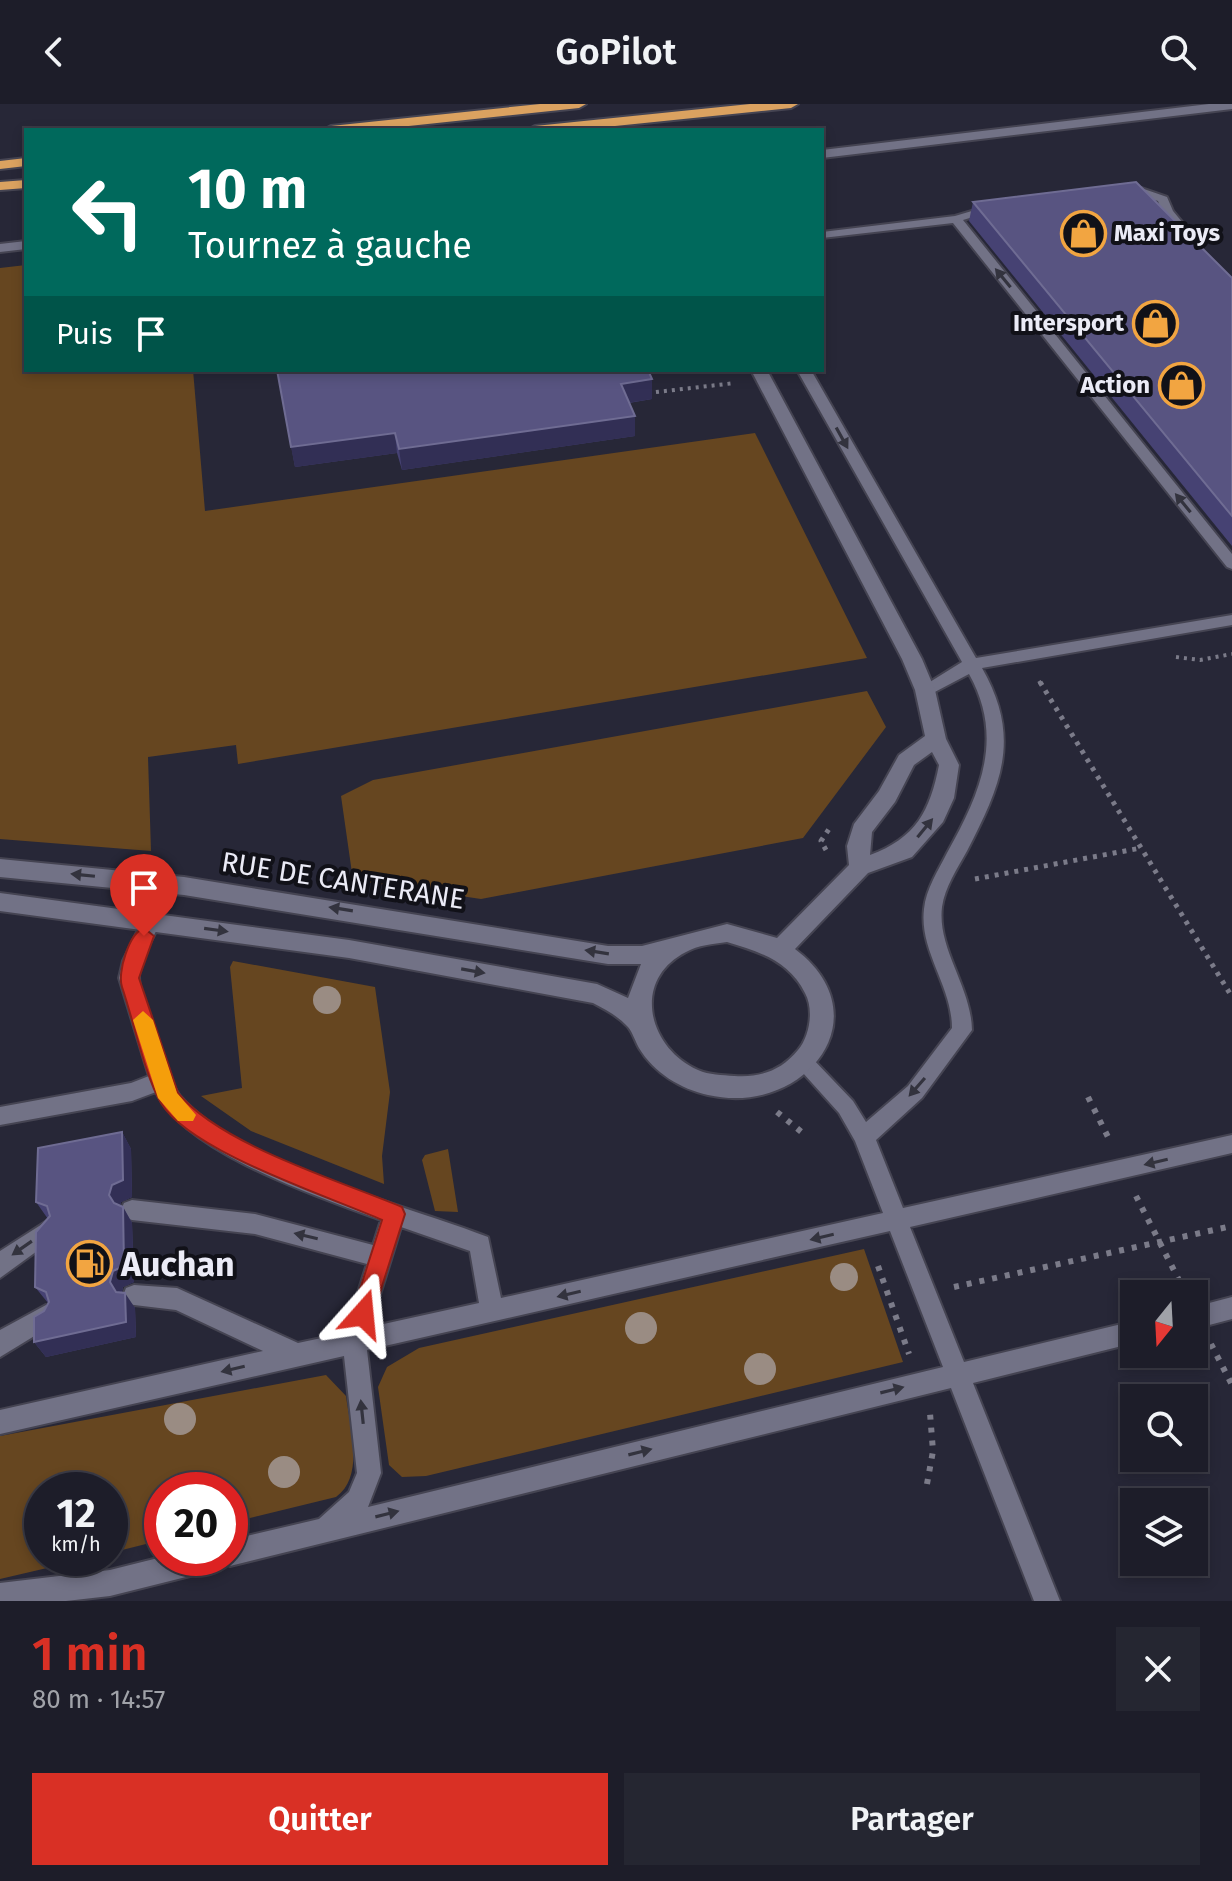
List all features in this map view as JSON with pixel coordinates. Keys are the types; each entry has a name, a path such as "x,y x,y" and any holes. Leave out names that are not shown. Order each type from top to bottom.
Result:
{"highway":[{"path":"350,128 579,104"},
{"path":"555,128 791,104"},
{"path":"0,165 24,162"},
{"path":"0,186 24,184"}],"street":[{"path":"824,154 1232,105"},
{"path":"0,248 24,245"},
{"path":"760,372 912,659 925,690 936,739 949,765 949,779 935,816 904,851 860,867 782,948"},
{"path":"860,867 858,846 862,830 887,796 906,760 936,739"},
{"name":"RUE DE CANTERANE","path":"0,868 184,886 608,955 642,955 674,947"},
{"path":"0,902 349,949 597,994 623,1007 640,1023"},
{"path":"727,933 755,937 782,948 804,966 819,989 824,1015 819,1040 804,1063 781,1079 754,1088 724,1088 694,1081 669,1066 650,1046 640,1023 638,1001 643,980 656,962 674,947 699,937 727,933"}],"lane":[{"path":"1111,194 1141,191 1155,194 1163,199 1168,212 1196,247"},
{"path":"824,235 956,219 1001,207"},
{"path":"956,219 1232,564"},
{"path":"805,372 988,693 997,738 992,781 939,886 932,923 960,994 962,1030 915,1092 864,1137"},
{"path":"925,690 953,677 971,664 1232,620"},
{"path":"152,921 133,961 129,978 169,1098 179,1110 204,1129 237,1147 394,1214 480,1244 492,1311"},
{"path":"804,1063 846,1107 864,1137 1047,1601"},
{"path":"0,1116 132,1092 163,1080"},
{"path":"0,1422 1232,1144"},
{"path":"132,1210 255,1224 381,1257"},
{"path":"326,1529 358,1501 369,1473 354,1342 394,1214"},
{"path":"0,1267 13,1253 47,1231"},
{"path":"134,1296 177,1299 297,1355"},
{"path":"1208,1314 1232,1308"},
{"path":"0,1346 6,1339 46,1316"},
{"path":"248,1548 1120,1335"},
{"path":"0,1596 110,1583 144,1574"},
{"path":"76,1601 110,1583"}],"path":[{"path":"648,393 727,381 737,383"},
{"path":"1175,657 1200,660 1232,654"},
{"path":"988,693 1054,678"},
{"path":"1039,681 1232,997"},
{"path":"833,824 821,841 823,849 860,867"},
{"path":"939,886 1141,848"},
{"path":"776,1111 804,1134"},
{"path":"891,1302 1232,1226"},
{"path":"864,1228 931,1418 933,1451 927,1484"}],"shaded area":[{"path":"24,265 24,372 193,372 205,511 755,433 867,658 238,764 236,745 148,757 151,851 0,839 0,268"},
{"path":"867,691 886,727 803,838 481,899 353,880 341,796 373,780"},
{"path":"233,961 375,987 390,1092 382,1156 384,1184 251,1131 201,1096 242,1088 230,967"},
{"path":"448,1149 458,1212 435,1211 422,1160 425,1155"},
{"path":"864,1249 903,1362 426,1476 402,1477 389,1465 378,1387 387,1367 419,1348"},
{"path":"326,1375 346,1396 353,1464 345,1488 336,1497 248,1519 248,1472 144,1472 144,1544 128,1548 128,1472 24,1472 24,1573 0,1579 0,1436"}],"building":[{"path":"1136,182 1232,278 1232,516 973,202"},
{"path":"277,372 649,372 652,379 621,384 635,416 399,449 395,433 291,447"},
{"name":"Auchan","path":"122,1132 123,1180 112,1185 109,1195 114,1203 123,1207 124,1266 113,1271 110,1282 116,1292 125,1293 126,1322 34,1342 34,1317 44,1311 49,1302 46,1292 35,1287 36,1232 50,1216 47,1206 36,1202 38,1148"}],"slow traffic":[{"path":"143,1020 169,1098 185,1115"}],"place":[{"name":"Maxi Toys","path":"1083,233"},
{"name":"Intersport","path":"1155,323"},
{"name":"Action","path":"1181,385"},
{"name":"Auchan","path":"90,1264"}],"route":[{"path":"144,936 129,978 169,1098 179,1110 204,1129 237,1147 394,1214 363,1314"}]}
